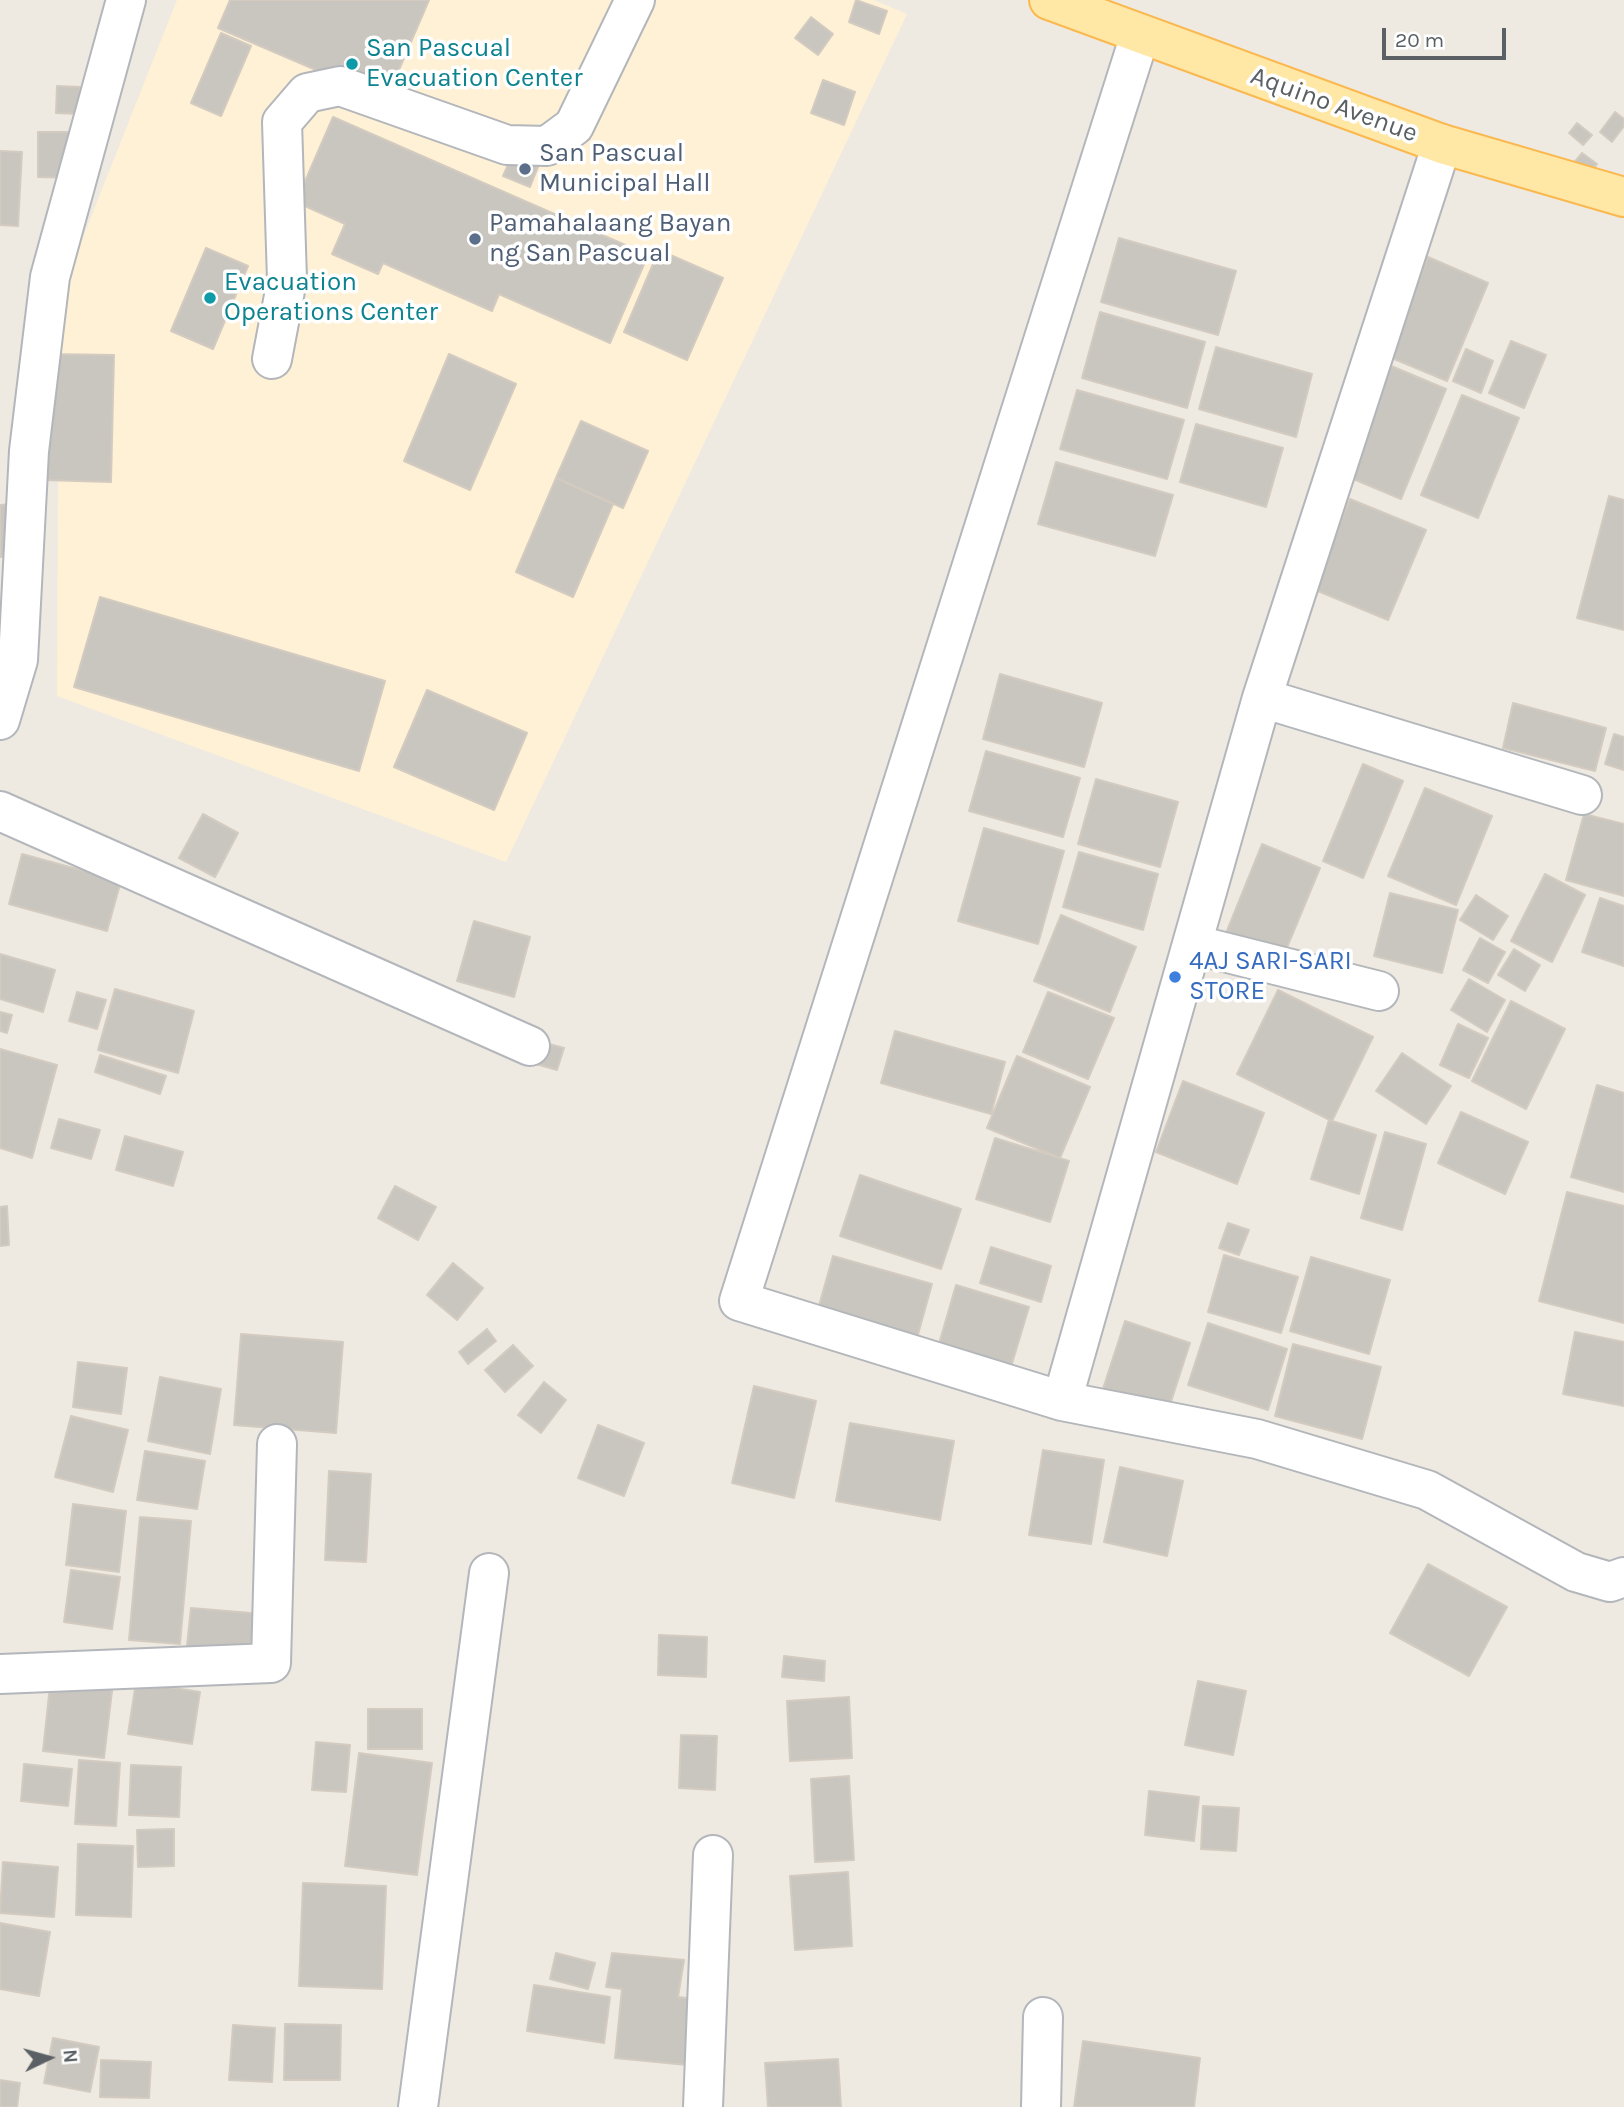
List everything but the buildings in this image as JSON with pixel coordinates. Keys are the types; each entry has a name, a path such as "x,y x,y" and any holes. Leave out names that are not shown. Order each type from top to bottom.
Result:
{"main road":[{"name":"Aquino Avenue","path":"1049,0 1442,144 1624,197"}],"street":[{"path":"0,720 18,660 29,451 50,277 126,0"},
{"path":"272,359 288,280 282,122 307,93 340,86 507,145 547,146 574,126 635,0"},
{"path":"1140,35 739,1301 1062,1401 1257,1439 1427,1490 1576,1572 1610,1583 1624,1577"},
{"path":"1062,1401 1262,698 1442,144"},
{"path":"1262,698 1582,795"},
{"path":"0,811 530,1046"},
{"path":"1192,944 1379,991"},
{"path":"0,1674 271,1662 277,1444"},
{"path":"418,2107 489,1573"},
{"path":"703,2107 713,1855"},
{"path":"1041,2107 1043,2017"}],"shaded area":[{"path":"177,0 874,0 907,14 506,862 57,696 59,298"}],"place":[{"name":"San Pascual Evacuation Center","path":"352,64"},
{"name":"San Pascual Municipal Hall","path":"525,169"},
{"name":"Pamahalaang Bayan ng San Pascual","path":"475,239"},
{"name":"Evacuation Operations Center","path":"210,298"},
{"name":"4AJ SARI-SARI STORE","path":"1175,977"}]}
